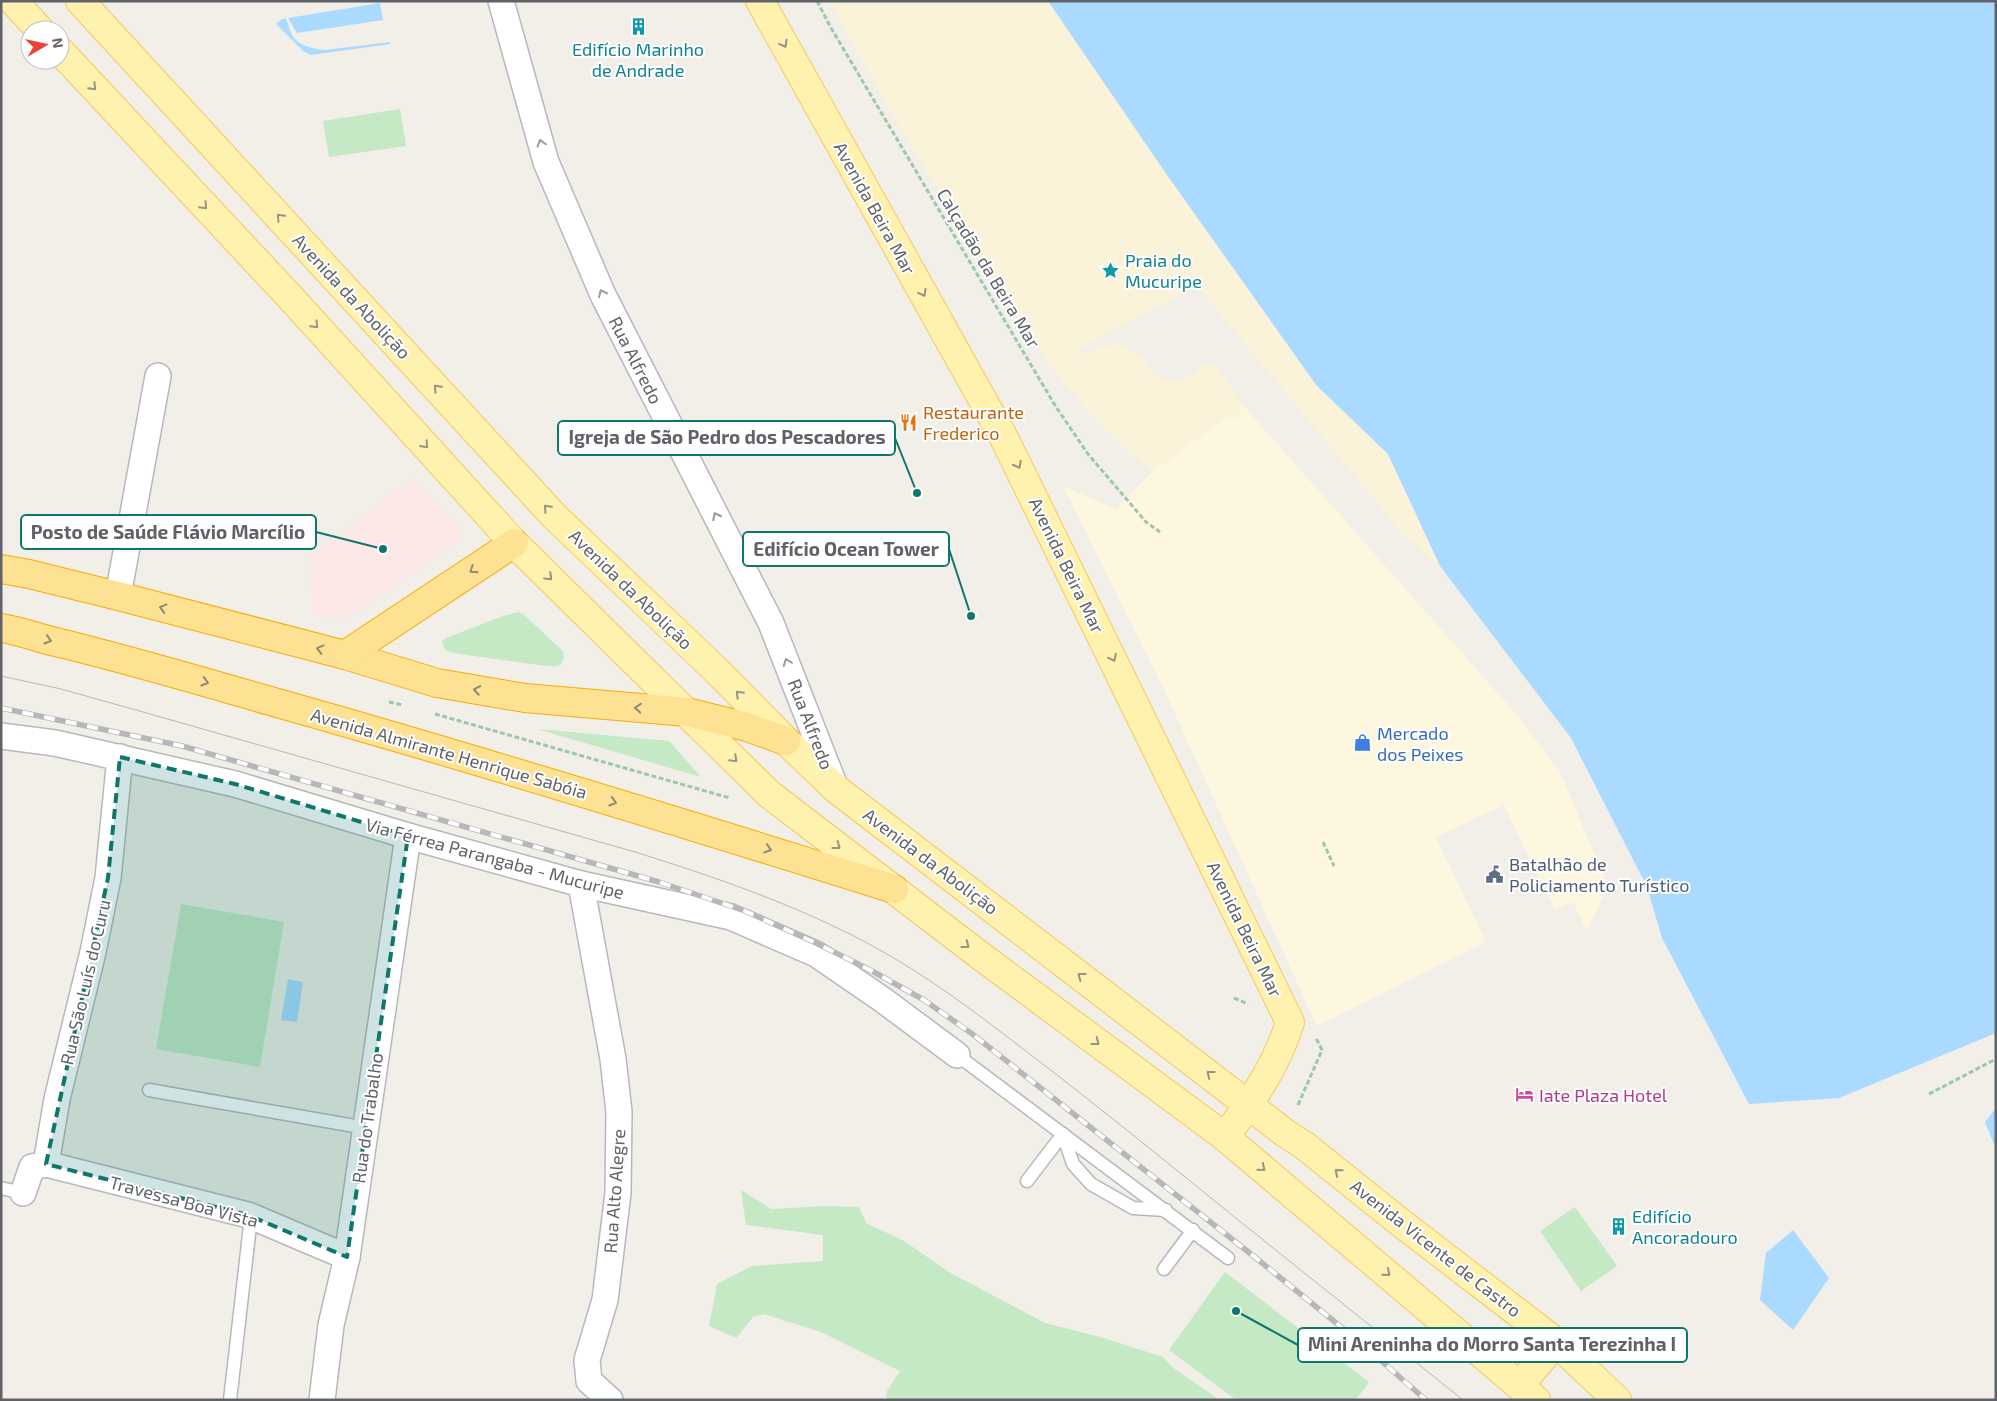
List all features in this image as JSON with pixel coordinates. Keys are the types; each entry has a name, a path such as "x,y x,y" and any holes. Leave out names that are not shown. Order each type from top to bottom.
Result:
{"highway":[{"path":"345,655 514,543"},
{"path":"1,569 30,574 118,596 345,655 437,683 525,698 687,712 747,727 786,741"},
{"name":"Avenida Almirante Henrique Sabóia","path":"1,628 110,655 424,744 732,838 894,890"}],"main road":[{"path":"13,1 31,20"},
{"name":"Avenida da Abolição","path":"80,1 555,517 716,670 836,789 1249,1104"},
{"name":"Avenida Beira Mar","path":"760,1 1005,440 1290,1022 1274,1064 1249,1104 1225,1137"},
{"path":"70,63 289,296 514,543 770,794 894,890 1225,1137 1528,1392 1556,1342"},
{"name":"Avenida Vicente de Castro","path":"1249,1104 1556,1342 1617,1400"}],"street":[{"name":"Rua Alfredo","path":"501,1 546,162 603,295 771,623 836,789"},
{"path":"118,596 158,376"},
{"name":"Via Férrea Parangaba - Mucuripe","path":"1,736 55,743 235,784 408,836 582,884 731,917 816,954 883,1000 957,1055"},
{"name":"Rua São Luís do Curu","path":"46,1164 57,1098 93,952 108,878 120,757"},
{"name":"Rua do Trabalho","path":"322,1400 331,1325 347,1257 408,836"},
{"name":"Rua Alto Alegre","path":"582,884 613,1059 619,1112 618,1193 605,1300 587,1360 589,1381 610,1400"},
{"path":"12,1190 32,1167 46,1164"},
{"name":"Travessa Boa Vista","path":"46,1164 251,1217 347,1257"}],"lane":[{"path":"957,1055 1228,1258"},
{"path":"149,1090 366,1128"},
{"path":"1027,1181 1063,1134"},
{"path":"1063,1134 1073,1164 1091,1184 1133,1208 1166,1210"},
{"path":"230,1400 251,1217"},
{"path":"1164,1269 1192,1230"}],"path":[{"name":"Calçadão da Beira Mar","path":"817,1 831,28 1056,407 1088,454 1146,522 1160,532"},
{"path":"1323,842 1334,866"},
{"path":"1929,1094 1996,1060"}],"highlighted area":[{"path":"120,757 235,784 408,836 347,1257 248,1215 46,1164 108,878"}],"shaded area":[{"name":"Mercado dos Peixes","path":"1242,404 1516,714 1560,772 1608,886 1587,931 1573,902 1555,910 1504,805 1436,837 1486,942 1317,1026 1168,698 1063,486 1116,509 1152,472 1228,416 1237,418"},
{"path":"413,479 461,533 459,542 343,620 314,615 309,555"}],"green space":[{"path":"400,109 406,146 329,157 323,121"},
{"path":"518,612 523,614 563,651 564,657 561,664 546,666 453,653 445,650 442,641 446,638"},
{"path":"537,729 669,741 701,777"},
{"path":"181,904 284,922 260,1067 156,1049"},
{"path":"741,1190 771,1209 826,1206 859,1207 866,1223 904,1241 949,1272 1045,1323 1100,1337 1163,1357 1172,1367 1220,1400 886,1400 887,1391 900,1371 821,1332 764,1314 753,1317 736,1338 709,1326 717,1284 752,1266 823,1261 823,1235 746,1225"},
{"path":"1575,1207 1617,1266 1581,1291 1540,1231"},
{"path":"1225,1272 1369,1382 1356,1400 1236,1400 1169,1350"}],"sand":[{"name":"Praia do Mucuripe","path":"829,1 1048,1 1167,175 1317,386 1388,454 1440,566 1403,534 1196,285 1079,349 1086,355 1100,346 1122,345 1142,356 1150,371 1168,382 1189,377 1205,364 1218,368 1242,404 1237,418 1227,416 1152,472 1103,428 1048,364 899,126"}],"water":[{"path":"1048,1 1996,1 1996,1033 1839,1098 1749,1104 1662,938 1647,887 1571,738 1440,566 1388,454 1317,386 1167,175"},
{"path":"380,3 383,20 297,33 288,18"},
{"path":"282,19 286,19 291,33 298,42 311,48 325,50 390,42 390,44 311,55 303,51 276,24"},
{"path":"288,979 303,982 297,1022 281,1020"},
{"path":"1996,1108 1996,1149 1985,1122"},
{"path":"1793,1230 1829,1278 1793,1330 1760,1300 1766,1253"}],"tram line":[{"path":"1,676 61,689 635,852 754,892 841,930 911,969 992,1025 1100,1109 1463,1400"}],"railway":[{"path":"1,708 182,746 659,882 745,911 818,944 924,1000 971,1033 1256,1258 1356,1339 1426,1400"}],"place":[{"name":"Edifício Marinho de Andrade","path":"638,26"},
{"name":"Praia do Mucuripe","path":"1111,270"},
{"name":"Restaurante Frederico","path":"909,422"},
{"name":"Igreja de São Pedro dos Pescadores","path":"917,493"},
{"name":"Posto de Saúde Flávio Marcílio","path":"383,549"},
{"name":"Edifício Ocean Tower","path":"971,616"},
{"name":"Mercado dos Peixes","path":"1363,743"},
{"name":"Batalhão de Policiamento Turístico","path":"1495,874"},
{"name":"Iate Plaza Hotel","path":"1525,1095"},
{"name":"Edifício Ancoradouro","path":"1618,1226"},
{"name":"Mini Areninha do Morro Santa Terezinha I","path":"1236,1311"}]}
